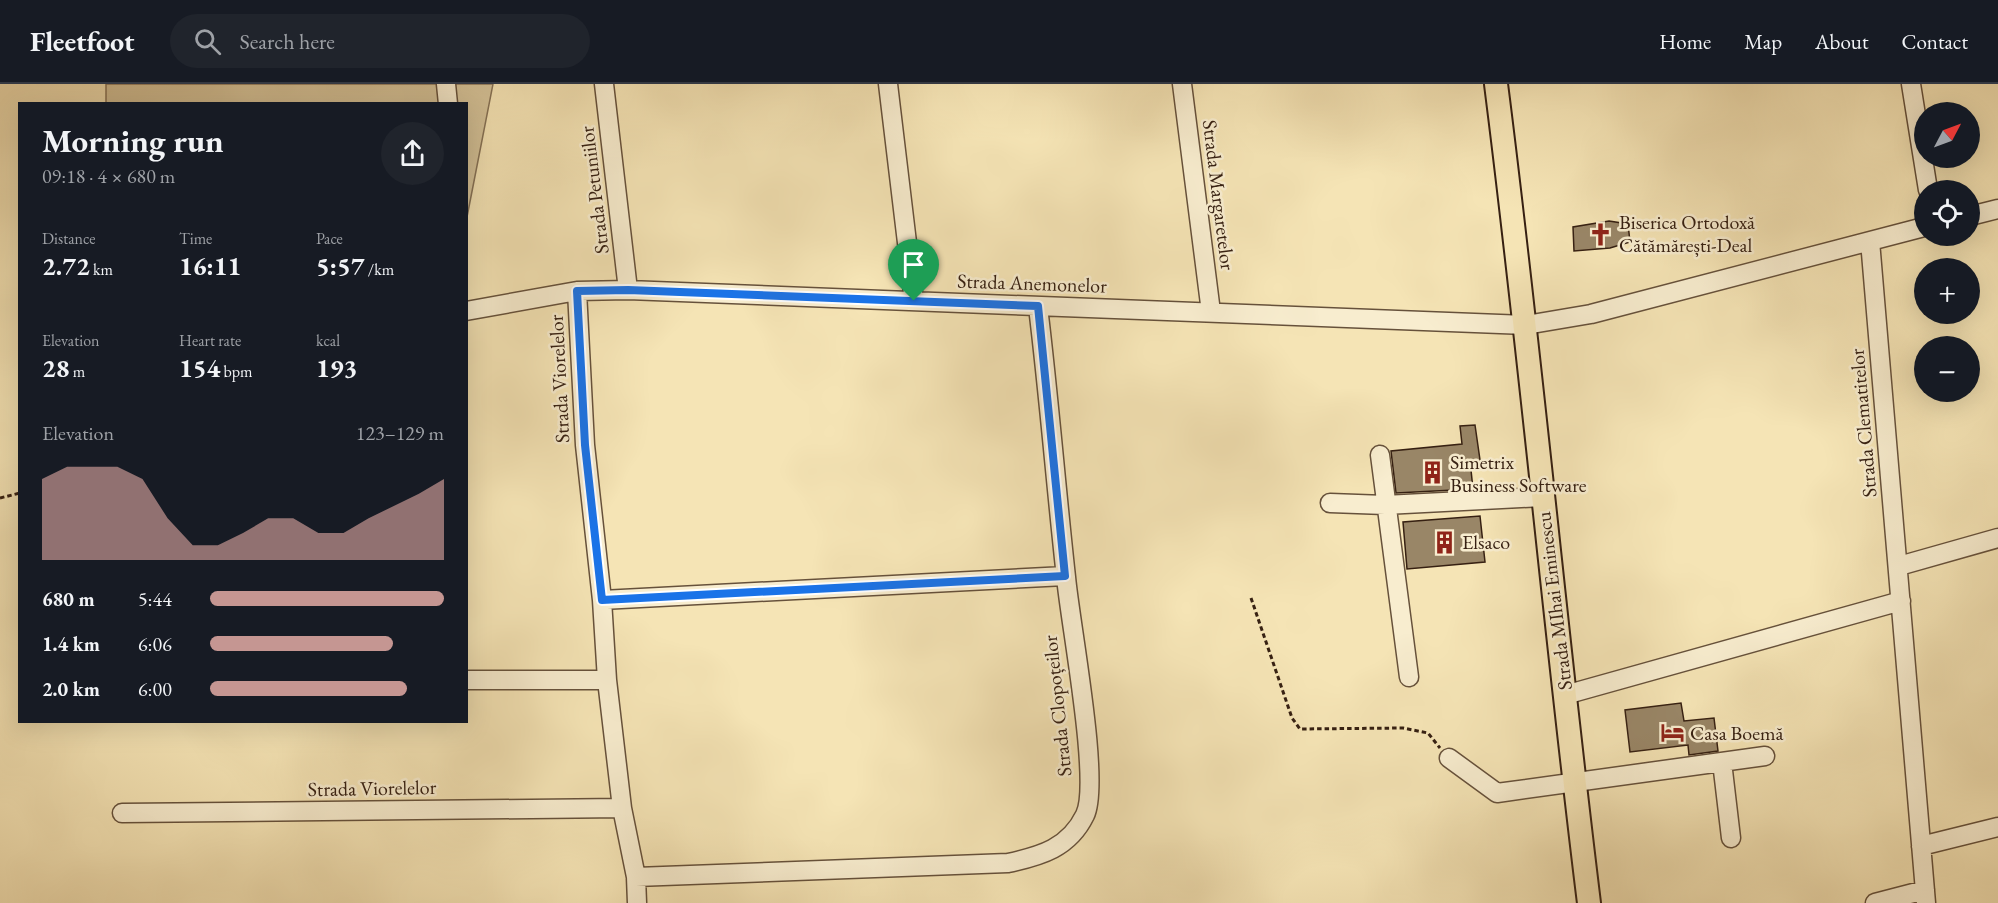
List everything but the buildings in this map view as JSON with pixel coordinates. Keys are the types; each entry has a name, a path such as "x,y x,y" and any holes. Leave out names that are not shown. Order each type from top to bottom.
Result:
{"main road":[{"name":"Strada MIhai Eminescu","path":"1496,84 1526,325 1542,497 1589,903"}],"street":[{"path":"446,84 448,102"},
{"name":"Strada Petuniilor","path":"604,84 628,290"},
{"path":"888,84 914,301"},
{"name":"Strada Margaretelor","path":"1182,84 1211,312"},
{"path":"1911,84 1926,180"},
{"path":"1980,214 1998,209"},
{"name":"Strada Anemonelor","path":"468,311 577,291 628,290 1526,325 1591,314 1914,230"},
{"name":"Strada Clematitelor","path":"1870,241 1926,896 1875,903"},
{"name":"Strada Viorelelor","path":"577,291 585,445 602,600 607,680 622,808 636,877 637,903"},
{"name":"Strada Clopoțeilor","path":"636,877 1008,863 1044,855 1070,838 1086,813 1090,760 1065,576 1038,306"},
{"path":"1380,455 1409,677"},
{"path":"1330,503 1385,505 1542,497"},
{"path":"1899,566 1998,538"},
{"path":"602,600 1065,576"},
{"path":"1565,695 1901,601"},
{"path":"468,680 607,680"},
{"path":"1449,758 1497,793 1765,756"},
{"path":"1722,762 1731,838"},
{"name":"Strada Viorelelor","path":"122,813 622,808"},
{"path":"1921,846 1998,827"}],"path":[{"path":"0,498 18,494"},
{"path":"1251,598 1292,718 1300,729 1403,728 1428,733 1449,758"}],"shaded area":[{"path":"106,84 493,84 468,212 468,102 106,102"}],"place":[{"name":"Biserica Ortodoxă Cătămărești-Deal","path":"1601,234"},
{"name":"Simetrix Business Software","path":"1432,473"},
{"name":"Elsaco","path":"1444,542"},
{"name":"Casa Boemă","path":"1672,733"}],"route":[{"path":"628,290 914,301 1038,306 1065,576 602,600 585,445 577,291 628,290"}]}
